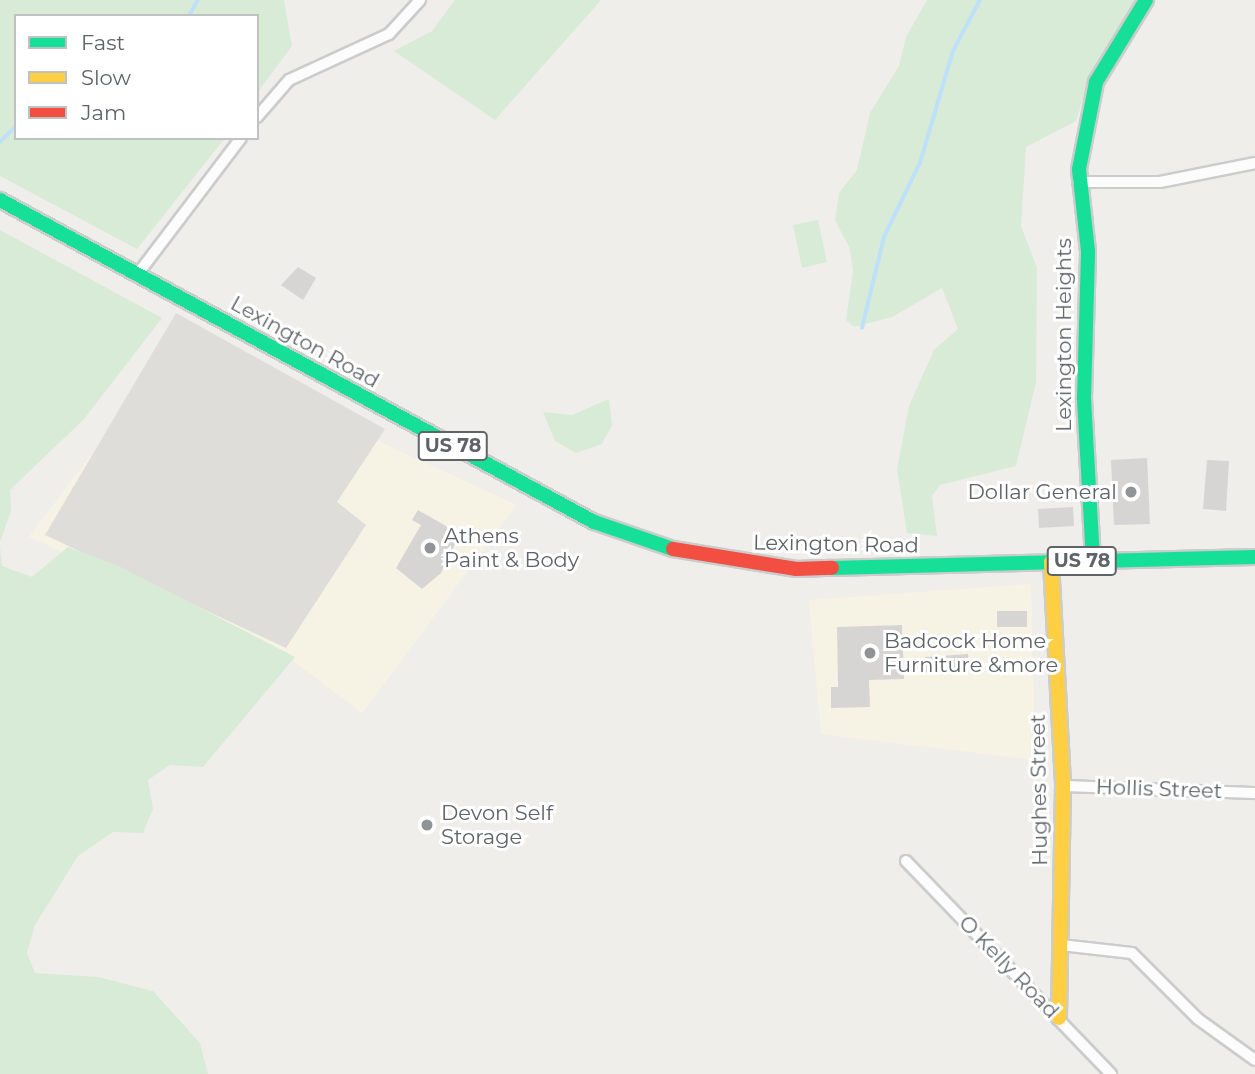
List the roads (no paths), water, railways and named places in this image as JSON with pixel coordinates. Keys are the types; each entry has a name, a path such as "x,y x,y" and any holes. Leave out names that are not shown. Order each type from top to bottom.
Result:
{"main road":[{"name":"Lexington Heights","path":"1093,560 1084,397 1088,251 1078,182 1096,82 1146,0"},
{"name":"Lexington Road","path":"0,200 516,481 642,541 710,558 796,569 1255,557"},
{"name":"Hughes Street","path":"1051,562 1063,786 1059,1018"}],"street":[{"path":"259,115 289,80 388,34 420,0"},
{"path":"137,275 239,140"},
{"path":"1078,182 1160,182 1255,163"},
{"name":"Hollis Street","path":"1063,786 1255,793"},
{"name":"O Kelly Road","path":"906,861 1111,1074"},
{"path":"1061,945 1132,953 1198,1019 1255,1060"}],"waterway":[{"path":"190,14 198,0"},
{"path":"862,328 884,237 920,163 953,51 980,0"},
{"path":"0,142 14,128"}],"place":[{"name":"Dollar General","path":"1131,492"},
{"name":"Athens Paint & Body","path":"430,548"},
{"name":"Badcock Home Furniture &more","path":"870,653"},
{"name":"Devon Self Storage","path":"427,825"}]}
